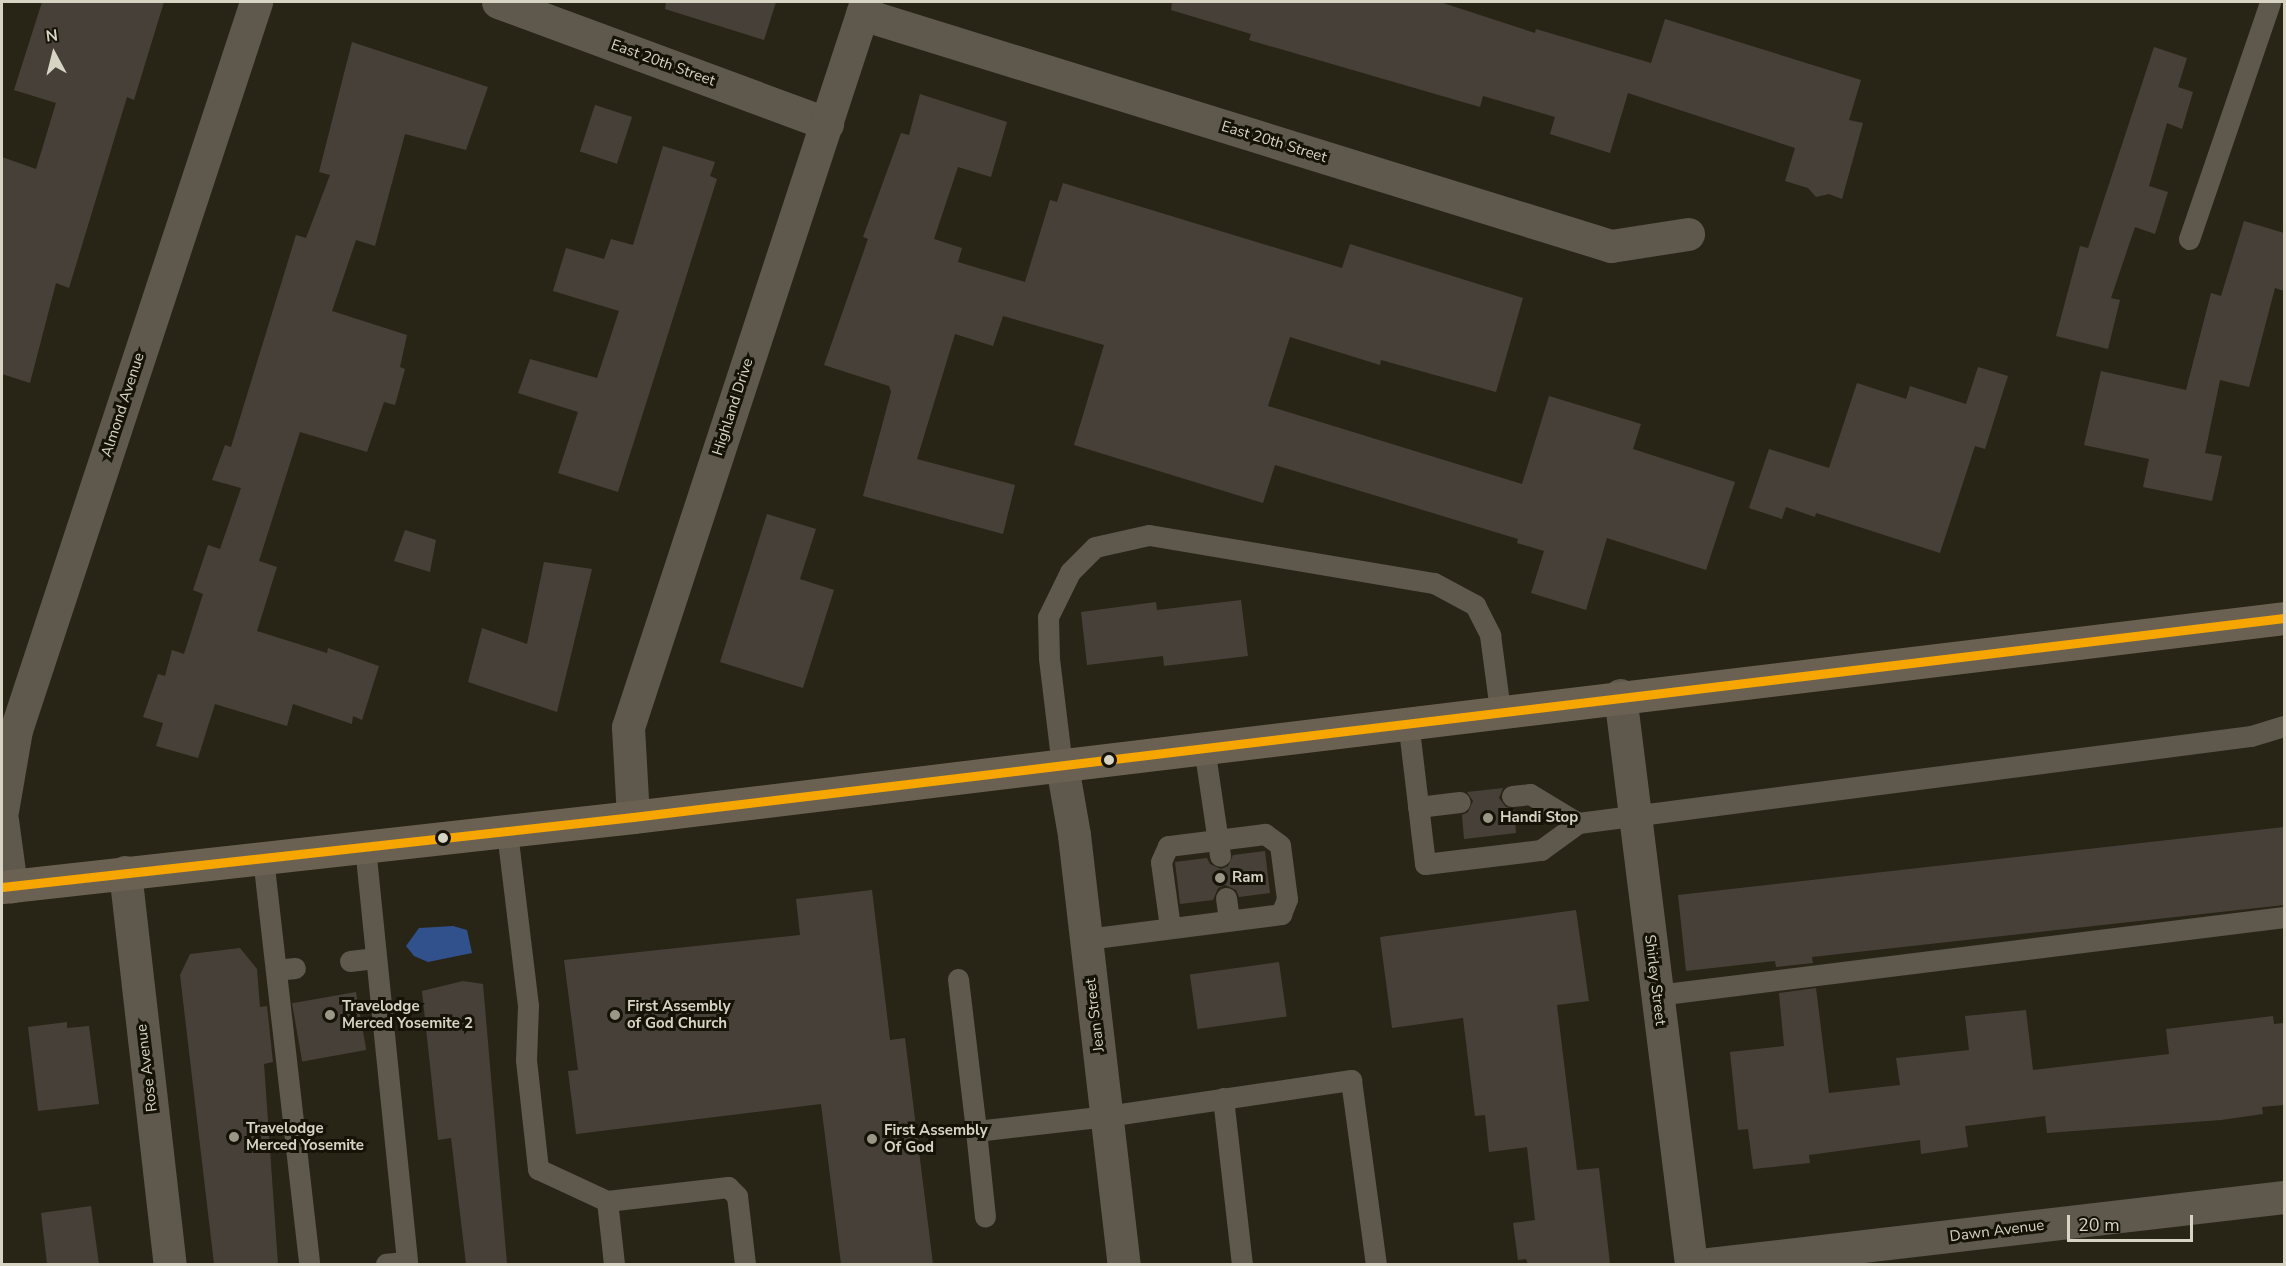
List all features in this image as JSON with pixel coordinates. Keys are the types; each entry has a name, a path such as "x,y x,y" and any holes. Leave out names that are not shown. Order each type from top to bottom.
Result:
{"main road":[{"path":"6,887 125,872 507,832 1062,766 1620,695 2284,618"}],"street":[{"name":"Almond Avenue","path":"2,811 16,730 256,2"},
{"name":"East 20th Street","path":"498,2 827,124"},
{"name":"East 20th Street","path":"864,8 1611,246 1688,234"},
{"name":"Highland Drive","path":"633,817 627,727 864,8"},
{"name":"Shirley Street","path":"1620,695 1691,1264"},
{"name":"Jean Street","path":"1062,766 1087,939 1124,1264"},
{"path":"2,820 6,887"},
{"name":"Rose Avenue","path":"125,872 170,1264"},
{"name":"Dawn Avenue","path":"1709,1264 2284,1197"}],"lane":[{"path":"2189,239 2270,2"},
{"path":"1062,766 1049,658 1048,617 1070,572 1095,547 1149,535 1434,583 1475,605 1490,635 1500,710"},
{"path":"1408,722 1425,864 1541,850 1578,823 2251,736 2284,726"},
{"path":"1204,747 1219,847"},
{"path":"1512,796 1530,794 1578,823"},
{"path":"1418,807 1460,802"},
{"path":"507,832 528,1006 526,1060 538,1169 607,1201 728,1187 737,1196 745,1264"},
{"path":"1087,939 1281,914 1287,899 1280,844 1265,834 1219,847 1168,846 1161,862 1170,927"},
{"path":"365,847 407,1262 386,1264"},
{"path":"263,858 285,969 309,1264"},
{"path":"1226,898 1229,920"},
{"path":"1657,995 2284,917"},
{"path":"350,962 376,958"},
{"path":"958,979 985,1217"},
{"path":"976,1131 1107,1116 1351,1080 1376,1264"},
{"path":"1223,1098 1242,1264"},
{"path":"607,1201 614,1264"}],"water":[{"path":"453,926 467,930 472,953 428,962 414,956 406,946 419,928"}],"building":[{"path":"42,2 164,2 134,100 127,97 69,288 56,283 30,383 2,374 2,157 36,169 56,103 14,90"},
{"path":"666,2 776,2 764,40 665,9"},
{"path":"1172,2 1440,2 1535,33 1536,29 1651,63 1665,19 1861,80 1849,120 1863,123 1842,199 1829,194 1816,197 1808,188 1785,181 1795,148 1628,93 1610,153 1550,134 1555,117 1483,96 1480,107 1249,40 1251,34 1171,10"},
{"path":"352,42 488,87 466,150 405,134 375,246 356,240 332,311 407,335 400,367 405,369 395,405 384,402 367,452 300,432 259,561 277,567 257,631 327,653 328,648 379,666 362,720 353,716 352,724 293,704 287,726 215,704 198,758 156,746 163,723 143,717 158,674 165,676 172,650 184,654 203,594 193,590 208,545 220,549 241,488 212,480 225,445 231,447 296,235 306,238 330,175 319,172"},
{"path":"2154,47 2187,58 2178,87 2193,92 2182,129 2167,123 2149,186 2168,192 2155,234 2135,227 2111,298 2120,300 2108,349 2056,336 2080,246 2088,248"},
{"path":"920,94 1007,122 991,177 958,167 934,239 962,248 958,262 1025,282 1050,200 1057,202 1063,183 1342,268 1350,244 1523,298 1496,392 1381,360 1380,365 1290,337 1268,406 1522,484 1549,396 1641,424 1633,449 1735,482 1706,570 1607,538 1586,610 1531,593 1544,551 1517,543 1518,539 1275,465 1263,503 1074,445 1104,345 1003,316 993,346 955,334 917,459 1015,485 1003,534 863,496 891,392 889,386 824,365 868,239 863,237 901,133 909,135"},
{"path":"595,105 632,117 617,164 580,152"},
{"path":"663,146 715,162 710,176 717,179 618,492 558,473 578,412 518,393 530,359 597,378 619,311 553,291 566,248 604,259 611,239 633,245"},
{"path":"2244,221 2284,233 2284,291 2275,288 2249,387 2220,380 2205,453 2222,456 2212,501 2143,487 2149,459 2084,445 2101,371 2186,390 2211,293 2221,296"},
{"path":"1978,367 2008,376 1985,449 1975,446 1940,553 1816,513 1815,517 1786,507 1782,519 1749,508 1769,449 1829,468 1857,383 1906,399 1910,386 1966,404"},
{"path":"767,514 816,529 800,579 834,590 803,688 720,662"},
{"path":"405,530 436,540 430,572 394,561"},
{"path":"544,562 592,569 557,712 468,682 482,628 527,644"},
{"path":"1241,600 1248,656 1164,666 1163,656 1087,665 1081,612 1156,602 1157,610"},
{"name":"Handi Stop","path":"1503,788 1499,798 1506,807 1514,809 1516,833 1464,839 1462,815 1468,812 1473,801 1467,792"},
{"path":"2284,827 2284,905 1812,957 1813,963 1776,967 1775,961 1686,971 1678,895"},
{"name":"Ram","path":"1265,851 1270,893 1239,897 1236,890 1225,885 1218,888 1213,900 1180,904 1175,862 1207,858 1210,864 1221,869 1228,866 1233,855"},
{"path":"872,890 890,1040 905,1038 933,1264 841,1264 821,1104 576,1134 568,1071 578,1070 564,960 800,935 796,899"},
{"path":"1576,910 1589,1001 1557,1005 1577,1170 1599,1168 1610,1264 1528,1264 1526,1259 1518,1260 1513,1223 1535,1220 1527,1147 1489,1152 1485,1115 1475,1116 1463,1018 1392,1028 1380,937"},
{"name":"Travelodge Merced Yosemite","path":"240,948 257,969 260,1007 267,1006 273,1062 264,1064 278,1264 214,1264 180,975 190,954"},
{"path":"1279,962 1287,1016 1198,1029 1190,975"},
{"path":"463,981 483,984 507,1264 466,1264 451,1138 438,1140 422,991"},
{"path":"1816,988 1829,1093 1900,1085 1896,1058 1969,1050 1965,1016 2026,1010 2033,1070 2169,1054 2166,1029 2273,1016 2274,1024 2284,1023 2284,1105 2262,1107 2263,1114 2221,1120 2047,1133 2045,1116 1965,1126 1968,1147 1921,1154 1920,1140 1809,1155 1810,1163 1753,1169 1748,1129 1738,1130 1730,1052 1784,1046 1779,993"},
{"name":"Travelodge Merced Yosemite 2","path":"356,992 366,1050 302,1061 292,1003"},
{"path":"67,1022 67,1028 89,1026 99,1104 38,1111 28,1027"},
{"path":"91,1206 99,1264 47,1264 41,1213"}],"transit line":[{"path":"2,887 633,817 2284,618"}],"place":[{"name":"Handi Stop","path":"1488,818"},
{"name":"Ram","path":"1220,878"},
{"name":"Travelodge Merced Yosemite 2","path":"330,1015"},
{"name":"First Assembly of God Church","path":"615,1015"},
{"name":"Travelodge Merced Yosemite","path":"234,1137"},
{"name":"First Assembly Of God","path":"872,1139"}]}
